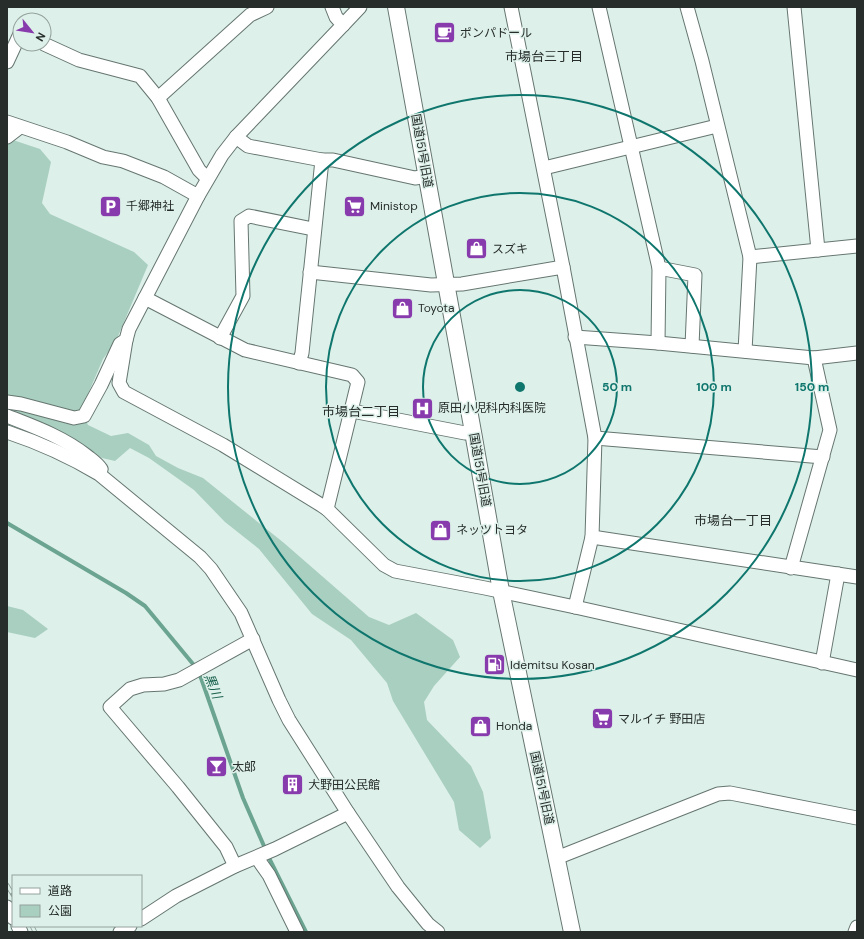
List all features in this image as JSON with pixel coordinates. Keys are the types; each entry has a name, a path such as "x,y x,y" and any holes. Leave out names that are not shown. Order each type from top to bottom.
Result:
{"street":[{"path":"158,98 250,15 266,7"},
{"path":"332,7 336,17 343,25"},
{"path":"360,7 236,137 207,178 129,328 119,383 124,392 223,445 327,509 384,565 395,571 501,591 857,670"},
{"name":"国道151号旧道","path":"396,7 474,432 501,591 572,932"},
{"path":"511,7 544,168 595,438 592,537 575,607"},
{"path":"599,7 659,268 658,343"},
{"path":"687,7 702,61 750,257 745,350"},
{"path":"794,7 818,250"},
{"path":"52,48 79,60 140,76 158,98 199,170 207,178"},
{"path":"7,62 12,51"},
{"path":"7,122 67,142 104,157 123,161 164,177 198,196"},
{"path":"544,168 717,126"},
{"path":"7,138 20,127"},
{"path":"236,137 248,146 322,160 333,160 415,178 427,176"},
{"path":"299,363 302,353 322,160"},
{"path":"220,338 243,296 241,222 249,216 314,229"},
{"path":"750,257 857,246"},
{"path":"310,272 432,286 462,284 563,267"},
{"path":"659,268 695,275 692,346"},
{"path":"145,298 245,350 352,375 358,382 327,509"},
{"path":"575,336 745,350 814,358 857,353"},
{"path":"7,402 21,404 74,418 84,416 101,385 120,344 126,340"},
{"path":"791,568 830,430 814,358"},
{"path":"352,411 465,433 474,432"},
{"path":"7,416 61,438 77,448 98,464 101,469 99,474"},
{"path":"7,432 48,447 99,474 200,557 211,569 241,613 289,720 348,813 398,887 428,924 438,932"},
{"path":"595,438 823,457"},
{"path":"592,537 857,577"},
{"path":"822,663 838,574"},
{"path":"235,866 226,847 178,787 110,707 130,689 143,685 164,684 179,680 253,639"},
{"path":"556,857 718,794 730,793 857,818"},
{"path":"142,917 176,896 235,866 258,857 348,813"},
{"path":"258,857 297,932"},
{"path":"855,932 857,927"}],"green space":[{"path":"7,138 40,149 51,162 42,203 50,214 134,252 148,265 116,341 103,359 81,410 88,425 111,436 128,433 149,445 156,456 178,468 203,478 284,543 369,617 389,625 416,613 453,640 460,657 434,686 424,702 427,720 471,766 483,792 491,838 480,848 459,830 454,802 393,701 387,683 351,640 312,614 259,549 225,522 194,490 149,458 130,448 115,461 102,458 81,445 69,452 7,427"},
{"path":"7,606 23,610 48,629 35,638 7,632"}],"waterway":[{"name":"黒川","path":"7,523 126,593 145,606 193,664 201,678 243,798 271,862 306,932"}],"railway":[{"path":"7,885 12,893"},
{"path":"32,927 35,932"}],"place":[{"name":"ポンパドール","path":"445,33"},
{"name":"千郷神社","path":"110,206"},
{"name":"Ministop","path":"355,206"},
{"name":"スズキ","path":"476,249"},
{"name":"Toyota","path":"402,308"},
{"name":"原田小児科内科医院","path":"422,408"},
{"name":"ネッツトヨタ","path":"441,530"},
{"name":"Idemitsu Kosan","path":"494,665"},
{"name":"マルイチ 野田店","path":"602,719"},
{"name":"Honda","path":"480,726"},
{"name":"太郎","path":"216,767"},
{"name":"大野田公民館","path":"293,785"}],"district":[{"name":"市場台三丁目","path":"544,56"},
{"name":"市場台二丁目","path":"361,411"},
{"name":"市場台一丁目","path":"733,520"}]}
